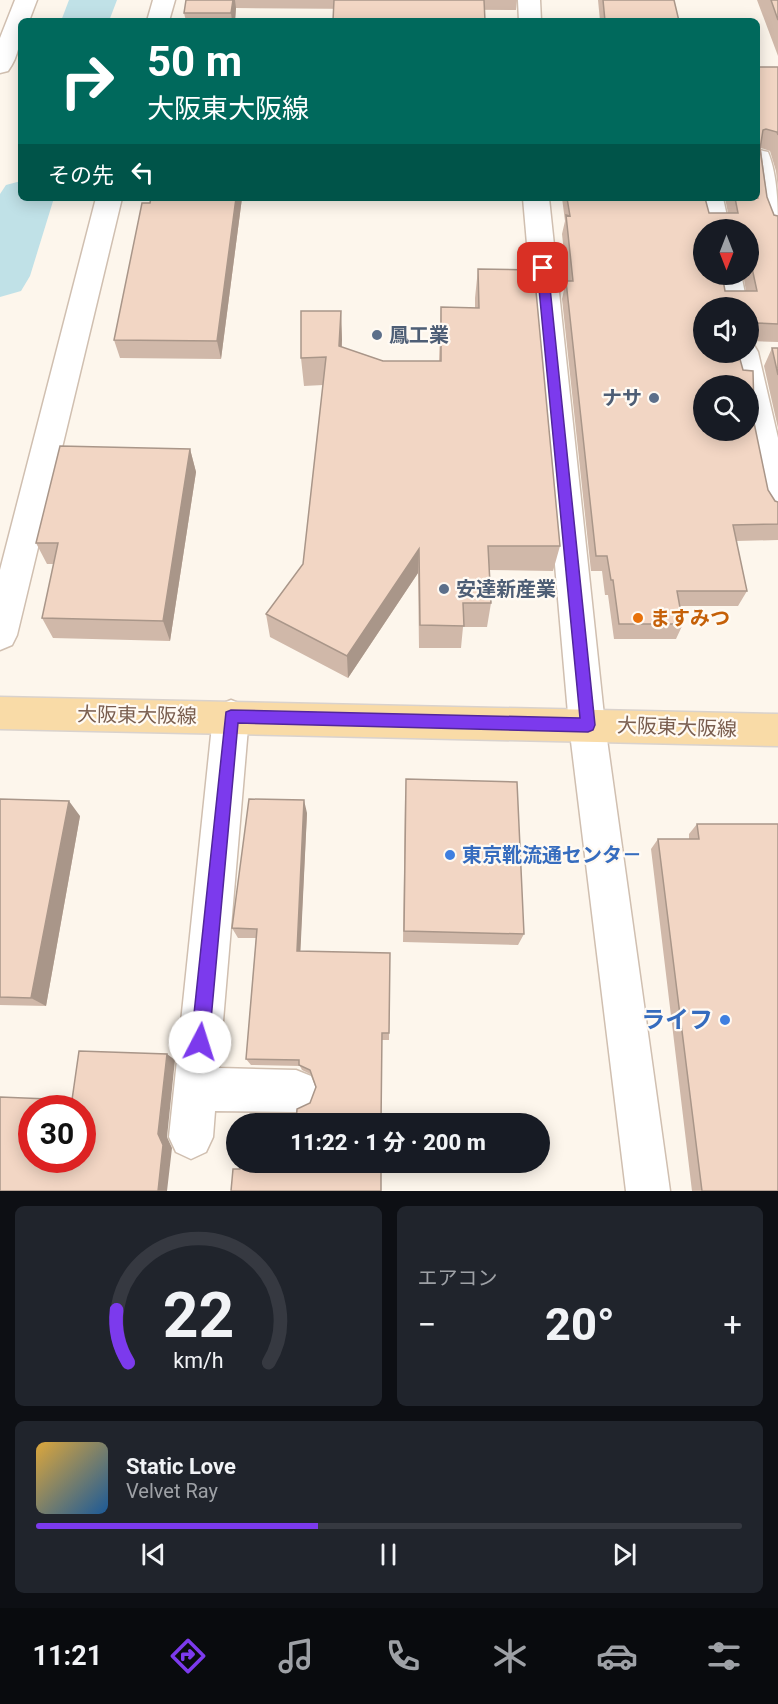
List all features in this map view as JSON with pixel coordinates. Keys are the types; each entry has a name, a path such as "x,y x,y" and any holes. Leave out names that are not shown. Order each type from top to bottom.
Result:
{"main road":[{"name":"大阪東大阪線","path":"0,713 231,716 778,730"}],"street":[{"path":"19,18 26,0"},
{"path":"159,18 164,0"},
{"path":"529,0 530,18"},
{"path":"0,66 18,20"},
{"path":"765,158 778,227"},
{"path":"0,635 108,201"},
{"path":"536,201 588,725 648,1191"},
{"path":"711,201 715,219"},
{"path":"745,363 778,506"},
{"path":"191,1137 231,716"},
{"path":"196,1089 296,1091"}],"building":[{"path":"186,0 233,0 231,13 184,13"},
{"path":"334,0 484,0 485,18 333,18"},
{"path":"603,0 674,0 678,18 605,18"},
{"path":"771,0 778,0 778,20"},
{"path":"760,67 778,67 778,135 777,132 763,130 760,149"},
{"path":"760,149 767,197 774,215 778,216 778,324 759,323 759,297 693,297 693,363 741,363 743,370 753,371 753,375 693,375 693,441 758,441 768,490 778,502 778,524 733,525 747,591 677,591 683,624 619,624 607,556 596,556 566,281 573,281 566,215 570,216 568,201 706,201 709,213 738,213 736,201 760,201"},
{"path":"150,201 236,201 217,341 114,340 142,203 150,203"},
{"path":"478,269 534,270 560,546 488,546 491,603 463,603 464,626 420,625 419,549 347,656 266,614 303,564 326,357 301,358 301,311 341,311 339,346 383,361 441,361 441,307 479,308"},
{"path":"772,348 778,348 778,375"},
{"path":"60,446 190,449 163,621 42,618 58,543 36,543"},
{"path":"406,779 517,782 524,934 404,931"},
{"path":"0,799 69,801 31,998 0,997"},
{"path":"249,799 304,800 297,951 390,953 389,1033 382,1033 381,1113 297,1113 297,1109 310,1103 316,1087 310,1070 299,1065 299,1060 246,1059 257,929 232,928"},
{"name":"ライフ","path":"697,824 778,824 778,1191 702,1191 658,839 699,839"},
{"path":"79,1051 167,1054 158,1134 163,1145 158,1191 0,1191 0,1097 18,1098 18,1173 96,1173 96,1095 73,1095"},
{"path":"233,1173 381,1173 381,1191 231,1191"}],"waterway":[{"path":"86,18 93,0"},
{"path":"0,276 25,201"}],"place":[{"name":"鳳工業","path":"377,335"},
{"name":"ナサ","path":"654,398"},
{"name":"安達新産業","path":"444,589"},
{"name":"ますみつ","path":"638,618"},
{"name":"東京靴流通センタ－","path":"450,855"},
{"name":"ライフ","path":"725,1020"}],"route":[{"path":"200,1042 231,716 588,725 543,268"}]}
